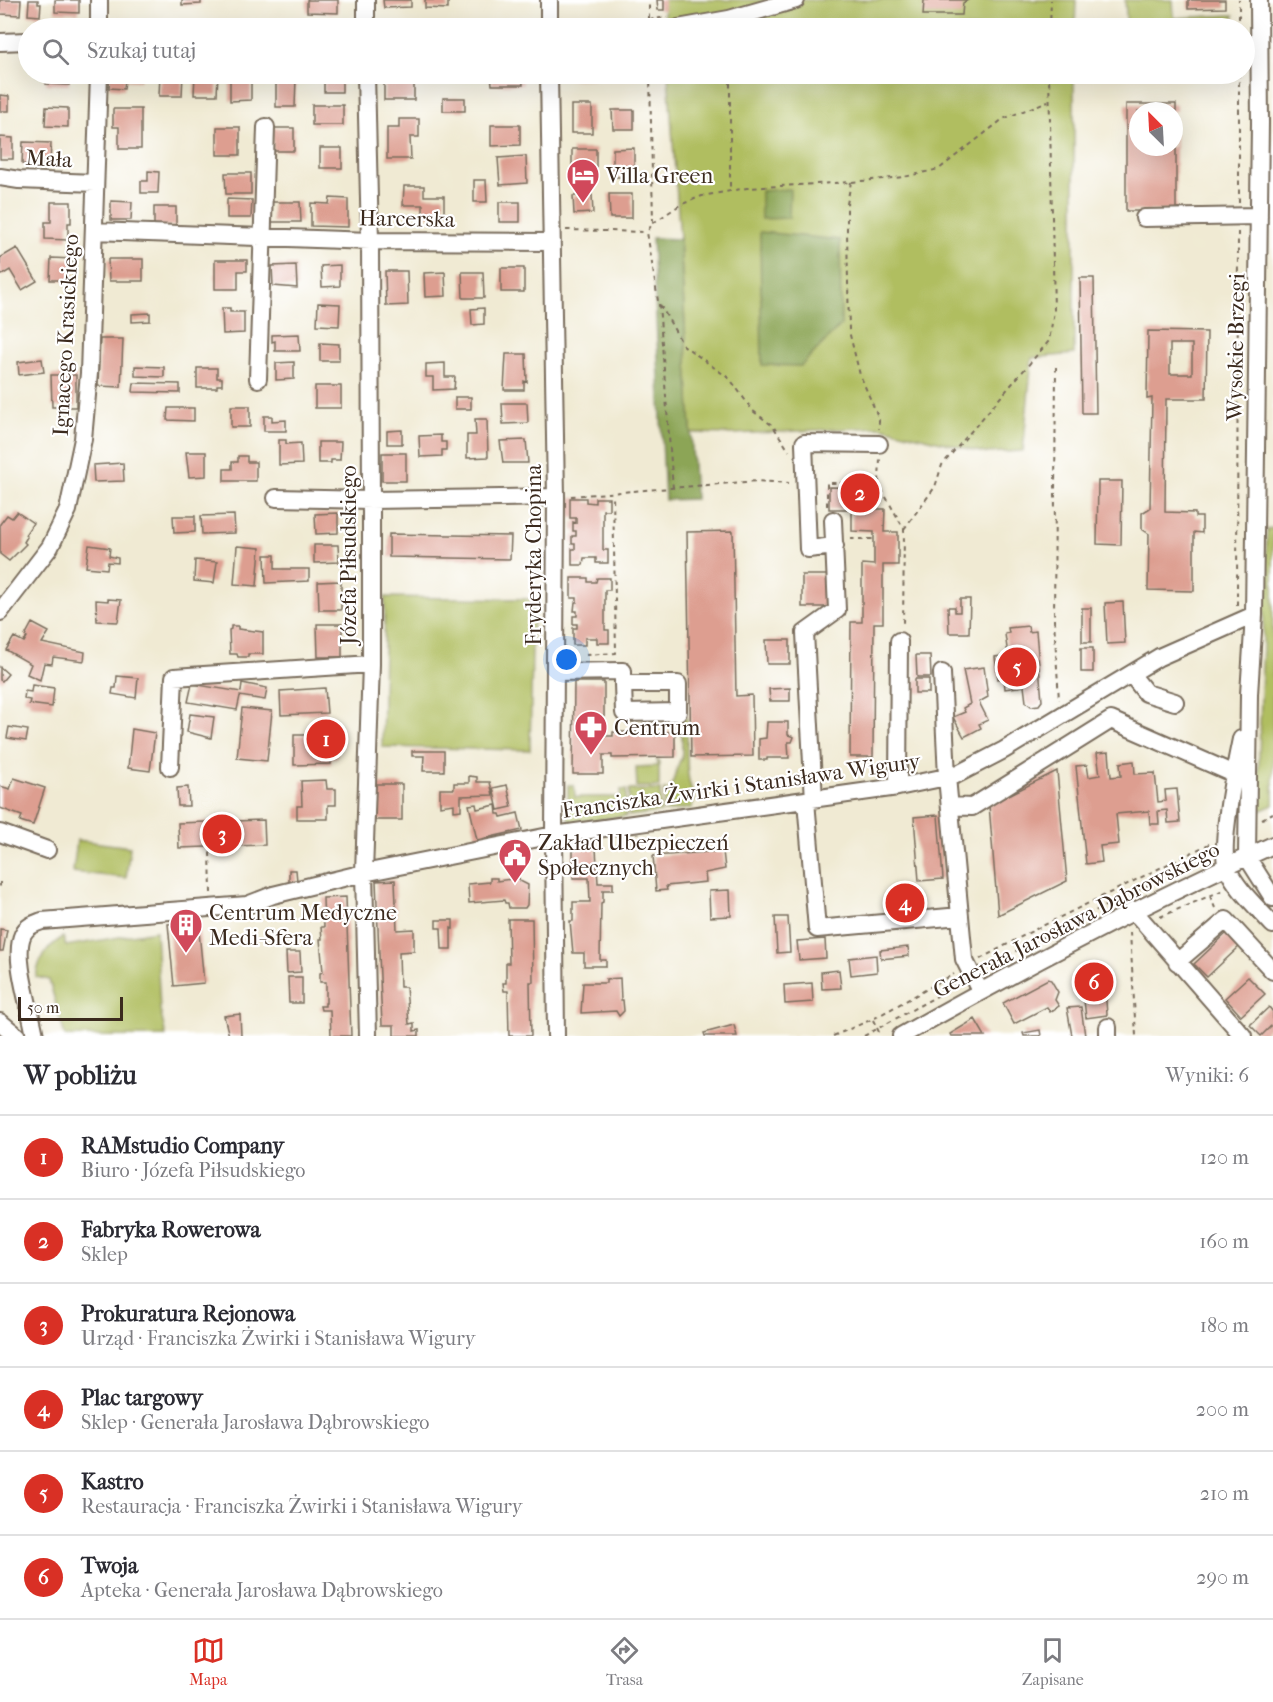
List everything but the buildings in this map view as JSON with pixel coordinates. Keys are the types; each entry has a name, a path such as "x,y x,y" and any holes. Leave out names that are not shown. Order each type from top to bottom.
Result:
{"street":[{"path":"99,0 99,18"},
{"path":"366,0 366,18"},
{"path":"549,0 549,18"},
{"path":"733,18 796,0"},
{"name":"Wysokie Brzegi","path":"1247,857 1249,694 1254,615 1258,0"},
{"path":"0,42 18,41"},
{"name":"Ignacego Krasickiego","path":"0,612 50,547 68,510 83,439 89,373 99,84"},
{"name":"Józefa Piłsudskiego","path":"366,84 370,241 371,500 371,664 364,873 368,1036"},
{"name":"Fryderyka Chopina","path":"549,84 556,497 554,835 556,1036"},
{"path":"258,379 266,127"},
{"name":"Mała","path":"0,177 95,183"},
{"path":"1144,218 1258,216"},
{"name":"Harcerska","path":"94,231 370,241 552,236"},
{"path":"838,543 808,549 804,443 879,444"},
{"path":"276,498 371,500 556,497"},
{"path":"833,520 838,543 837,610 806,633 810,800 817,929 960,916"},
{"name":"Franciszka Żwirki i Stanisława Wigury","path":"35,1036 18,956 23,933 30,926 42,921 247,905 273,895 364,873 554,835 898,788 956,775 994,755 1159,657 1254,615"},
{"path":"898,788 899,641"},
{"path":"170,767 174,677 371,664"},
{"path":"555,672 623,671 623,684"},
{"path":"942,673 947,777 960,916 971,973"},
{"path":"1131,674 1146,693 1174,702"},
{"name":"Wysokie Brzegi","path":"1226,866 1226,836 1234,774 1249,694"},
{"path":"1078,705 1094,730"},
{"path":"950,806 972,807 1111,720 1234,774"},
{"path":"0,833 47,850"},
{"name":"Generała Jarosława Dąbrowskiego","path":"901,1036 971,973 1133,910 1273,845"},
{"path":"1247,857 1273,898"},
{"path":"1226,866 1241,889 1273,925"},
{"path":"1133,910 1137,928 1177,962 1243,1036"},
{"path":"1177,962 1226,920 1273,971"},
{"path":"0,1022 17,1036"}],"path":[{"path":"649,18 650,0"},
{"path":"1050,18 1051,0"},
{"path":"1239,0 1239,18"},
{"path":"650,84 653,223"},
{"path":"730,84 730,191"},
{"path":"904,529 935,487 942,465 1049,341 1054,310 1049,84"},
{"path":"1236,623 1239,84"},
{"path":"674,489 658,301 647,232 653,223 680,205 702,196 747,188 904,177 939,169 1003,118 1048,101"},
{"path":"851,182 847,204 849,331 860,375 879,418 878,483"},
{"path":"552,236 647,232"},
{"path":"658,301 683,345 730,379 753,411 774,426 793,459"},
{"path":"1056,367 1054,620 1060,716"},
{"path":"556,497 757,481 806,485"},
{"path":"582,655 616,653 613,494"},
{"path":"838,543 874,539"},
{"path":"898,539 904,539"},
{"path":"212,847 210,850 212,908"},
{"path":"833,1036 971,973 1159,880 1181,864 1190,853 1034,930 971,973 864,1036"},
{"path":"0,882 0,891"},
{"path":"1136,1036 1137,928 1221,891 1227,892"},
{"path":"873,1019 881,1036"}],"green space":[{"path":"663,0 1076,0 1075,18 664,18"},
{"path":"1125,0 1173,0 1174,18 1126,18"},
{"path":"1234,15 1234,18 1174,18"},
{"path":"669,84 1074,84 1074,354 1032,358 1023,451 985,453 881,427 732,434 691,433"},
{"path":"790,189 789,218 761,219 761,191"},
{"path":"760,232 840,240 841,325 801,366 762,365"},
{"path":"652,238 680,239 695,499 665,500"},
{"path":"1273,528 1273,805 1257,812 1267,529"},
{"path":"385,597 533,599 530,750 382,747"},
{"path":"687,718 687,766 694,797 693,804 691,808 664,812 664,790 670,790 680,760 682,760 682,733 674,719"},
{"path":"657,760 659,761 659,787 637,787 636,767 657,766"},
{"path":"568,785 574,786 575,797 620,797 621,790 626,790 626,816 570,823"},
{"path":"629,790 660,790 661,812 629,816"},
{"path":"77,840 130,847 126,878 73,872"},
{"path":"156,931 160,1010 166,1036 65,1036 49,980 36,977 41,959 48,949 63,937 66,946"}],"place":[{"name":"Villa Green","path":"583,204"},
{"name":"Fabryka Rowerowa","path":"860,493"},
{"name":"Kastro","path":"1017,667"},
{"name":"RAMstudio Company","path":"326,739"},
{"name":"Centrum","path":"591,756"},
{"name":"Prokuratura Rejonowa","path":"222,834"},
{"name":"Zakład Ubezpieczeń Społecznych","path":"515,884"},
{"name":"Plac targowy","path":"905,903"},
{"name":"Centrum Medyczne Medi-Sfera","path":"186,954"},
{"name":"Twoja","path":"1094,982"}]}
